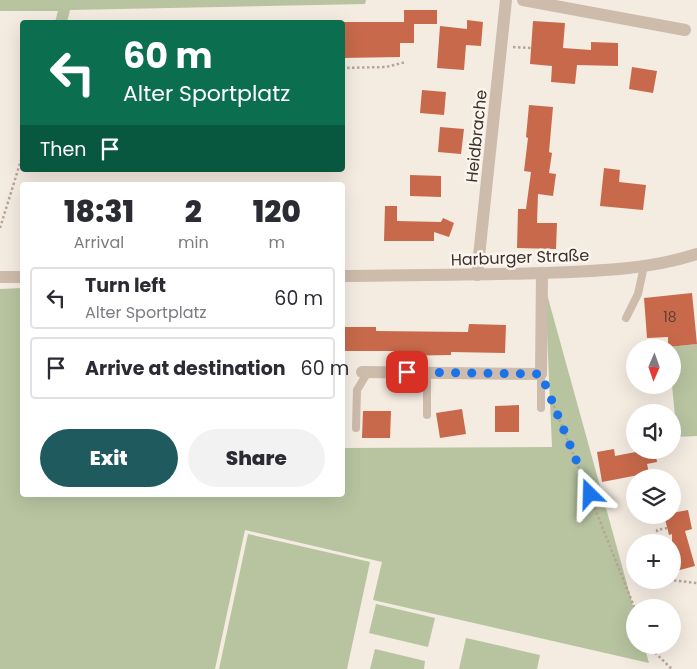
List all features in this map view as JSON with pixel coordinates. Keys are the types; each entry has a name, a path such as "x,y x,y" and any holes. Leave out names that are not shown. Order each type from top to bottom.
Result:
{"street":[{"name":"Heidbrache","path":"477,275 506,0"},
{"path":"523,0 685,30"},
{"name":"Harburger Straße","path":"345,276 477,275 616,270 644,266 697,254"},
{"path":"365,372 541,374 542,273"},
{"path":"0,278 20,277"}],"lane":[{"path":"626,318 638,294 644,266"},
{"path":"356,428 357,390 365,372"},
{"path":"427,372 427,415"},
{"path":"541,374 541,408"}],"path":[{"path":"502,45 531,48"},
{"path":"345,68 386,67 406,62"},
{"path":"0,228 20,163"},
{"path":"552,400 631,599"},
{"path":"657,534 657,530 667,528"},
{"path":"681,581 697,583"},
{"path":"656,654 672,669"}],"green space":[{"path":"0,0 366,0 365,4 70,10 68,20 56,20 58,11 0,11"},
{"path":"545,287 626,580 626,589 628,589 631,599 626,599 626,654 646,654 649,663 373,600 382,562 245,530 215,669 0,669 0,289 20,288 20,497 345,497 345,448 552,447"},
{"path":"697,344 697,436 681,437 681,404 674,404 673,394 681,394 681,346"},
{"path":"248,534 370,562 347,669 219,669"},
{"path":"376,604 435,618 428,647 369,633"},
{"path":"466,638 540,655 537,669 459,669"},
{"path":"375,649 425,661 424,669 370,669"}],"building":[{"path":"404,10 437,10 437,24 414,24 414,43 400,43 400,57 345,58 345,22 404,22"},
{"path":"467,20 483,22 481,46 466,45 464,70 437,68 440,26 467,29"},
{"path":"533,21 565,23 563,48 591,50 591,42 618,43 618,66 577,65 575,84 551,82 552,66 530,64"},
{"path":"632,67 657,71 653,93 629,89"},
{"path":"422,90 446,92 444,115 420,113"},
{"path":"529,105 553,107 549,152 552,153 549,173 556,174 553,196 538,194 537,223 557,223 556,249 517,248 518,209 526,209 531,172 524,171"},
{"path":"440,127 464,129 461,154 438,152"},
{"path":"604,168 620,170 619,182 646,185 643,210 600,206"},
{"path":"410,175 441,176 441,197 410,196"},
{"path":"385,206 397,206 397,221 441,222 443,218 454,223 449,237 434,232 434,241 384,241"},
{"path":"692,293 697,344 681,346 681,339 668,339 668,337 647,338 644,298"},
{"path":"469,324 506,325 505,353 451,352 451,355 394,356 394,351 345,351 345,327 376,327 376,331 468,332"},
{"path":"519,405 519,432 495,432 495,406"},
{"path":"462,409 466,434 440,438 436,413"},
{"path":"363,411 391,411 390,438 362,438"},
{"path":"614,449 615,456 626,454 626,459 656,459 657,462 647,464 648,469 626,469 626,477 602,482 597,452"},
{"path":"688,510 692,529 685,531 695,566 681,570 681,534 669,534 666,524 681,524 681,511"}],"route":[{"path":"407,372 541,374 590,494"}]}
